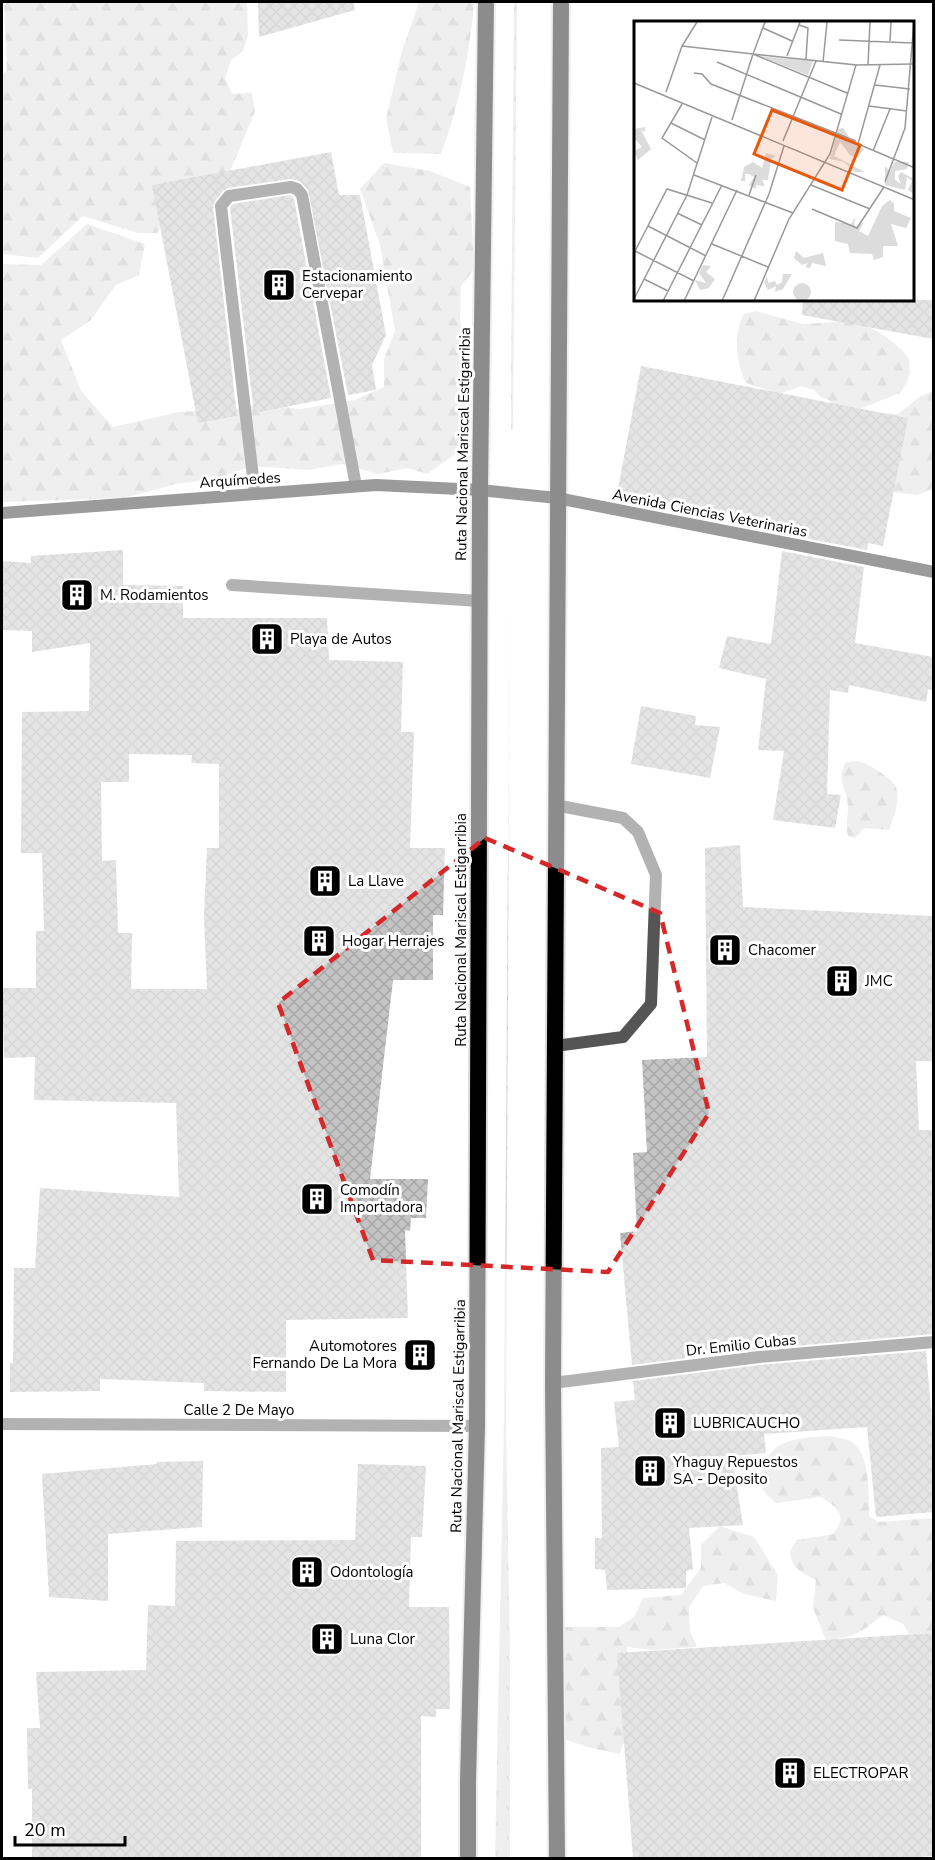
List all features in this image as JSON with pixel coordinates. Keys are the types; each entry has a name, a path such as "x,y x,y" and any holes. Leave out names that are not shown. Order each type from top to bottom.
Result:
{"highway":[{"name":"Ruta Nacional Mariscal Estigarribia","path":"468,1858 477,1426 480,490 486,2"},
{"path":"557,1858 553,1383 561,2"}],"main road":[{"name":"Arquímedes","path":"2,513 376,485 480,490"},
{"name":"Avenida Ciencias Veterinarias","path":"480,490 557,498 933,572"}],"street":[{"path":"255,494 221,206 229,196 291,187 297,189 302,195 356,486"},
{"path":"232,585 480,601"},
{"path":"555,805 624,818 638,832 656,875 651,1004 623,1037 555,1046"},
{"name":"Dr. Emilio Cubas","path":"553,1383 759,1357 933,1342"},
{"name":"Calle 2 De Mayo","path":"2,1424 477,1426"}],"highlighted area":[{"path":"485,838 660,913 709,1113 608,1272 373,1260 278,1003"}],"green space":[{"path":"4,2 247,2 248,35 243,51 231,60 225,78 232,94 252,93 255,112 230,171 165,220 157,233 138,233 83,216 38,258 2,254 2,75 7,70"},
{"path":"419,2 474,2 463,79 441,154 393,153 386,118 402,51"},
{"path":"514,2 517,2 513,430 511,429 511,379"},
{"path":"384,163 430,171 470,187 474,269 461,286 460,320 471,401 470,444 427,474 408,468 378,474 342,464 308,470 252,466 215,479 176,484 124,498 2,502 2,264 41,265 87,224 145,244 139,275 116,285 91,320 61,340 81,391 113,427 179,412 235,409 259,404 301,409 355,400 384,387 384,359 395,331 380,245 360,189"},
{"path":"756,311 803,324 862,323 885,336 903,351 909,360 910,373 906,384 900,393 857,410 834,410 829,400 822,398 814,390 801,386 780,394 746,383 738,358 738,330 744,314"},
{"path":"933,391 934,486 917,495 890,492 880,413 898,414 921,396"},
{"path":"510,551 506,1419 510,1654 510,1858 495,1858 504,1419"},
{"path":"846,762 861,762 870,766 886,776 896,787 897,804 889,830 864,828 855,838 848,836 848,808 842,781"},
{"path":"829,1436 851,1441 861,1452 868,1479 869,1516 878,1522 933,1518 933,1633 909,1634 903,1624 883,1615 857,1633 826,1640 813,1608 816,1580 795,1566 790,1551 797,1540 833,1534 840,1522 839,1512 821,1497 776,1503 762,1488 761,1480 767,1458 773,1450 789,1441"},
{"path":"720,1526 754,1537 778,1575 776,1601 744,1594 724,1583 703,1586 689,1608 690,1631 697,1647 651,1650 627,1647 626,1666 633,1737 623,1744 620,1754 566,1740 545,1702 549,1670 561,1627 619,1627 634,1617 643,1598 681,1595 701,1568 701,1545"}],"building":[{"path":"258,2 353,2 355,10 259,37"},
{"path":"331,152 339,195 360,195 386,335 372,365 376,390 348,395 308,190 300,181 290,179 228,188 215,201 213,207 237,416 198,423 152,185"},
{"name":"Estacionamiento Cervepar","path":"290,195 294,199 331,398 254,413 230,208 233,204"},
{"path":"933,300 933,339 802,315 803,302"},
{"path":"641,366 908,418 883,546 868,543 867,550 784,534 785,527 617,494"},
{"path":"123,550 123,585 183,586 183,618 327,618 329,660 403,662 401,732 414,732 410,848 445,848 443,915 433,915 433,980 393,980 370,1179 428,1179 426,1218 411,1218 410,1231 405,1230 408,1318 286,1320 286,1392 204,1391 204,1383 100,1379 100,1391 10,1392 10,1363 13,1363 14,1268 35,1268 40,1188 179,1197 176,1103 34,1100 35,1057 4,1058 2,988 36,988 36,931 44,931 42,853 21,853 22,712 89,711 90,643 32,652 32,631 2,630 2,561 31,563 31,556","holes":["129,754 192,755 191,763 219,764 219,848 207,848 204,917 207,989 131,989 132,933 118,933 116,860 102,861 101,782 129,782"]},
{"path":"782,551 864,567 855,643 933,657 933,690 928,689 926,702 849,685 848,693 830,690 827,794 841,795 835,828 773,820 784,751 758,750 766,679 719,668 727,636 771,644"},
{"path":"641,706 696,716 695,725 720,727 710,778 631,764"},
{"path":"740,845 743,907 933,916 933,1061 916,1061 919,1130 933,1130 933,1334 758,1349 632,1365 620,1233 637,1231 633,1153 647,1152 642,1060 707,1057 705,848"},
{"path":"926,1351 933,1432 933,1512 876,1517 867,1427 764,1434 766,1453 732,1456 743,1525 689,1528 693,1569 686,1571 686,1588 607,1590 605,1570 595,1569 595,1538 602,1538 601,1448 619,1447 614,1402 635,1400 633,1381 760,1365"},
{"path":"203,1461 202,1527 108,1534 108,1601 49,1597 42,1474 157,1464 157,1462"},
{"path":"358,1464 426,1466 422,1537 411,1537 409,1607 449,1607 450,1709 436,1709 436,1717 421,1716 421,1858 32,1858 32,1789 28,1789 27,1728 40,1728 36,1672 146,1670 148,1605 175,1606 176,1541 355,1540"},
{"name":"ELECTROPAR","path":"933,1633 933,1856 907,1858 633,1858 617,1653"}],"place":[{"name":"Estacionamiento Cervepar","path":"279,285"},
{"name":"M. Rodamientos","path":"77,595"},
{"name":"Playa de Autos","path":"267,639"},
{"name":"La Llave","path":"325,881"},
{"name":"Hogar Herrajes","path":"319,941"},
{"name":"Chacomer","path":"725,950"},
{"name":"JMC","path":"842,981"},
{"name":"Comodín Importadora","path":"317,1199"},
{"name":"Automotores Fernando De La Mora","path":"420,1355"},
{"name":"LUBRICAUCHO","path":"670,1423"},
{"name":"Yhaguy Repuestos SA - Deposito","path":"650,1471"},
{"name":"Odontología","path":"307,1572"},
{"name":"Luna Clor","path":"327,1639"},
{"name":"ELECTROPAR","path":"790,1773"}]}
